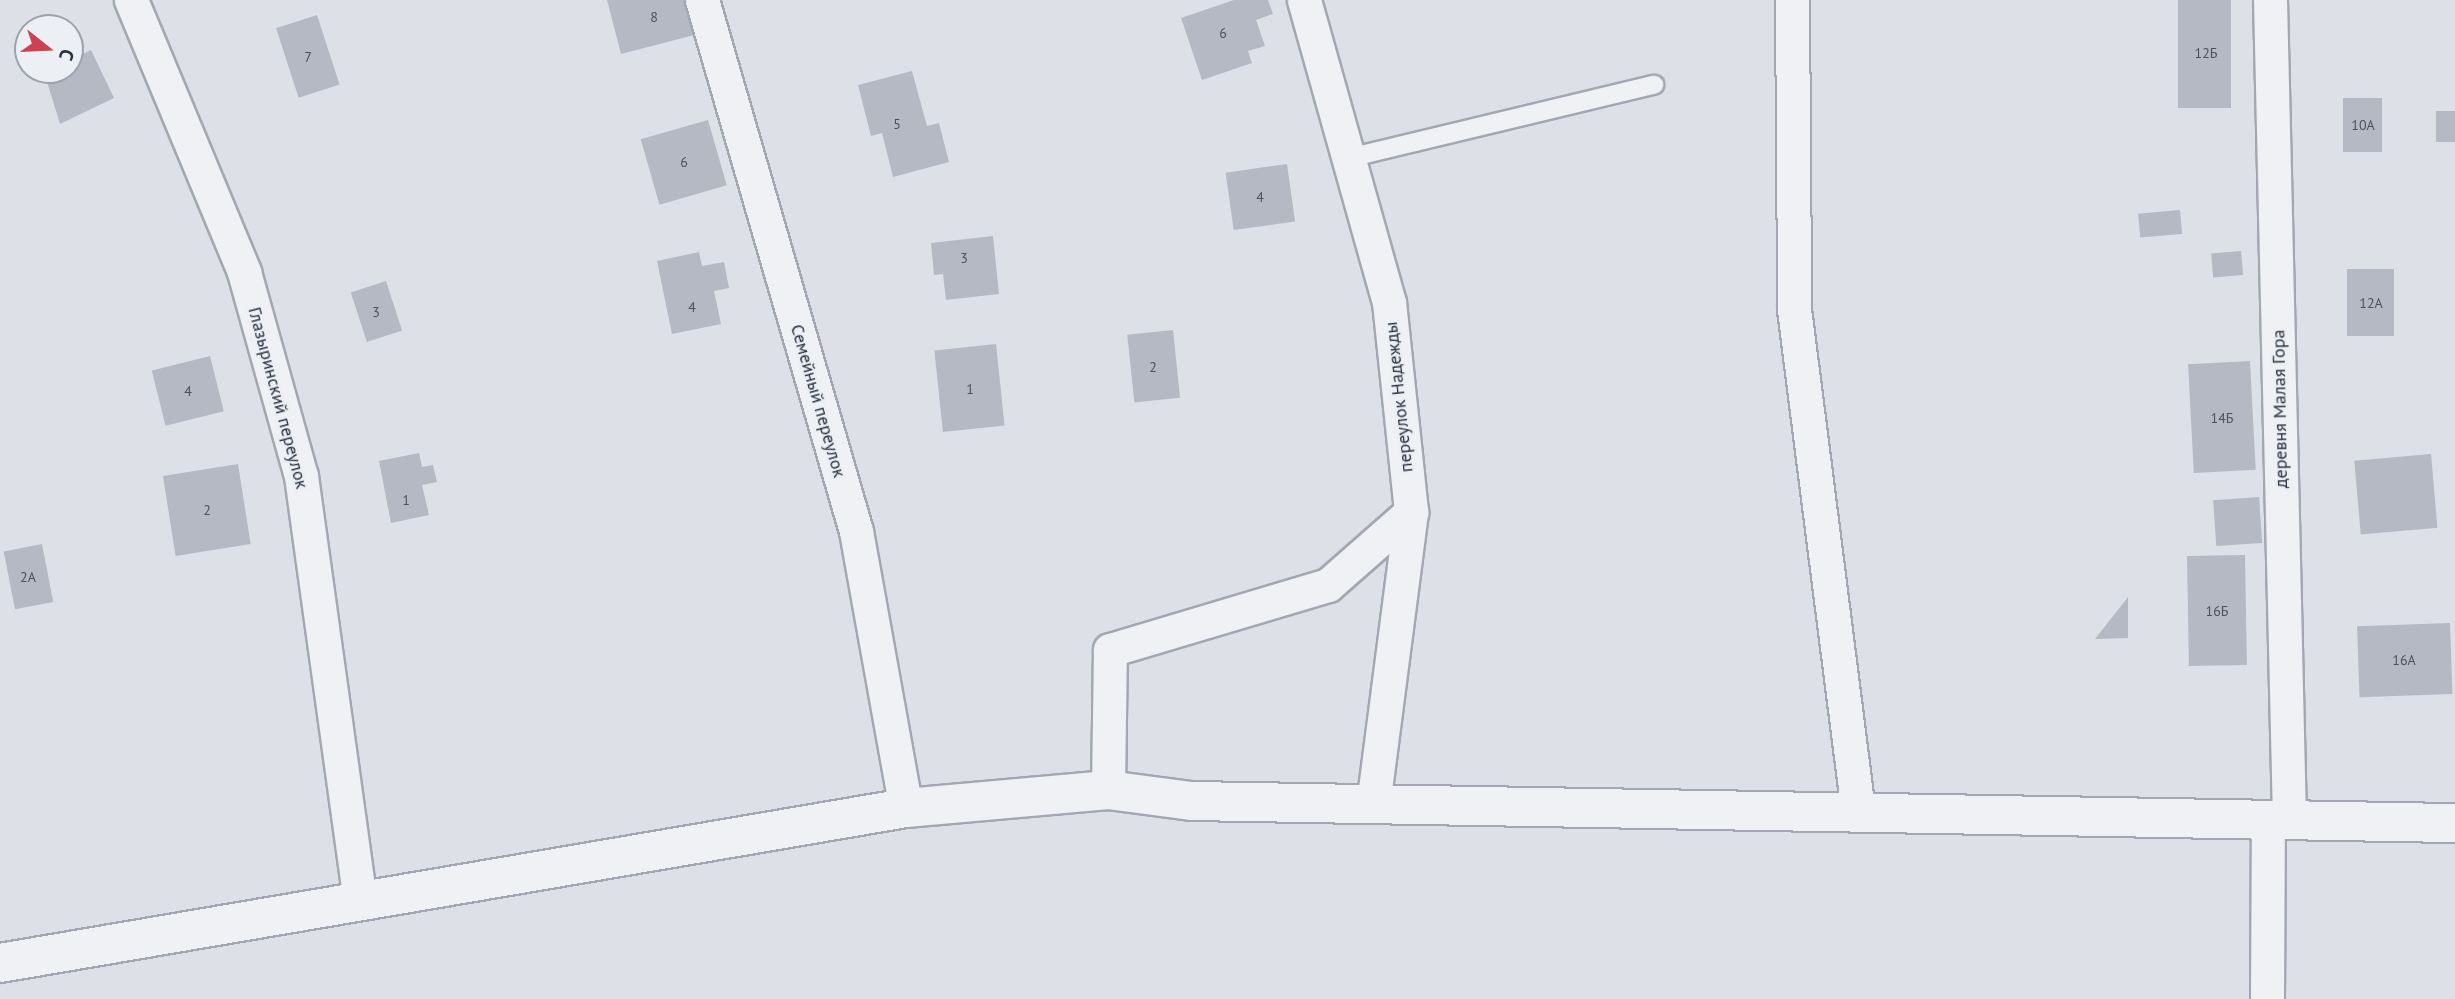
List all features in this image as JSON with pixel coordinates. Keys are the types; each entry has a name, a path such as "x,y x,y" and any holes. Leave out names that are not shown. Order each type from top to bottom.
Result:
{"street":[{"name":"Глазыринский переулок","path":"131,0 244,272 301,476 360,901"},
{"name":"Семейный переулок","path":"702,0 856,531 906,808"},
{"name":"переулок Надежды","path":"1304,0 1389,302 1411,512 1373,804"},
{"path":"1792,0 1794,309 1858,811"},
{"name":"деревня Малая Гора","path":"2267,999 2279,819 2270,0"},
{"path":"1108,790 1110,650 1328,585 1411,512"},
{"path":"0,963 906,808 1108,790 1191,800 2455,823"}],"lane":[{"path":"1349,158 1654,85"}],"building":[{"path":"607,0 693,0 702,33 621,54"},
{"path":"1234,0 1268,0 1273,14 1256,20 1265,46 1248,51 1252,63 1202,80 1181,18"},
{"path":"2178,0 2231,0 2231,108 2178,108"},
{"path":"317,15 340,84 299,98 276,28"},
{"path":"91,50 114,98 60,124 48,84 84,84 84,53"},
{"path":"912,71 927,126 939,123 949,162 893,177 882,133 871,136 858,85"},
{"path":"2343,98 2382,98 2382,152 2343,152"},
{"path":"2436,111 2455,111 2455,142 2436,142"},
{"path":"708,120 727,185 659,205 641,139"},
{"path":"1287,164 1295,221 1234,230 1226,173"},
{"path":"2180,210 2182,234 2140,238 2138,214"},
{"path":"993,236 999,294 946,300 943,274 934,275 931,243"},
{"path":"2241,251 2243,275 2213,278 2211,254"},
{"path":"699,252 702,266 724,262 729,288 714,291 721,324 672,334 657,261"},
{"path":"2347,269 2394,269 2394,336 2347,336"},
{"path":"386,281 402,330 367,342 351,292"},
{"path":"1173,330 1180,398 1134,402 1127,335"},
{"path":"996,344 1005,426 943,432 934,350"},
{"path":"210,356 224,411 166,426 152,371"},
{"path":"2250,361 2256,470 2194,473 2188,364"},
{"path":"419,453 422,467 433,465 437,482 422,485 429,515 391,523 379,461"},
{"path":"2431,454 2437,528 2361,534 2354,461"},
{"path":"238,464 251,544 176,556 163,476"},
{"path":"2259,497 2262,543 2216,546 2213,500"},
{"path":"42,544 53,602 15,609 4,551"},
{"path":"2245,555 2247,665 2189,666 2187,556"},
{"path":"2128,597 2128,638 2095,639"},
{"path":"2450,623 2452,694 2360,697 2357,626"}]}
